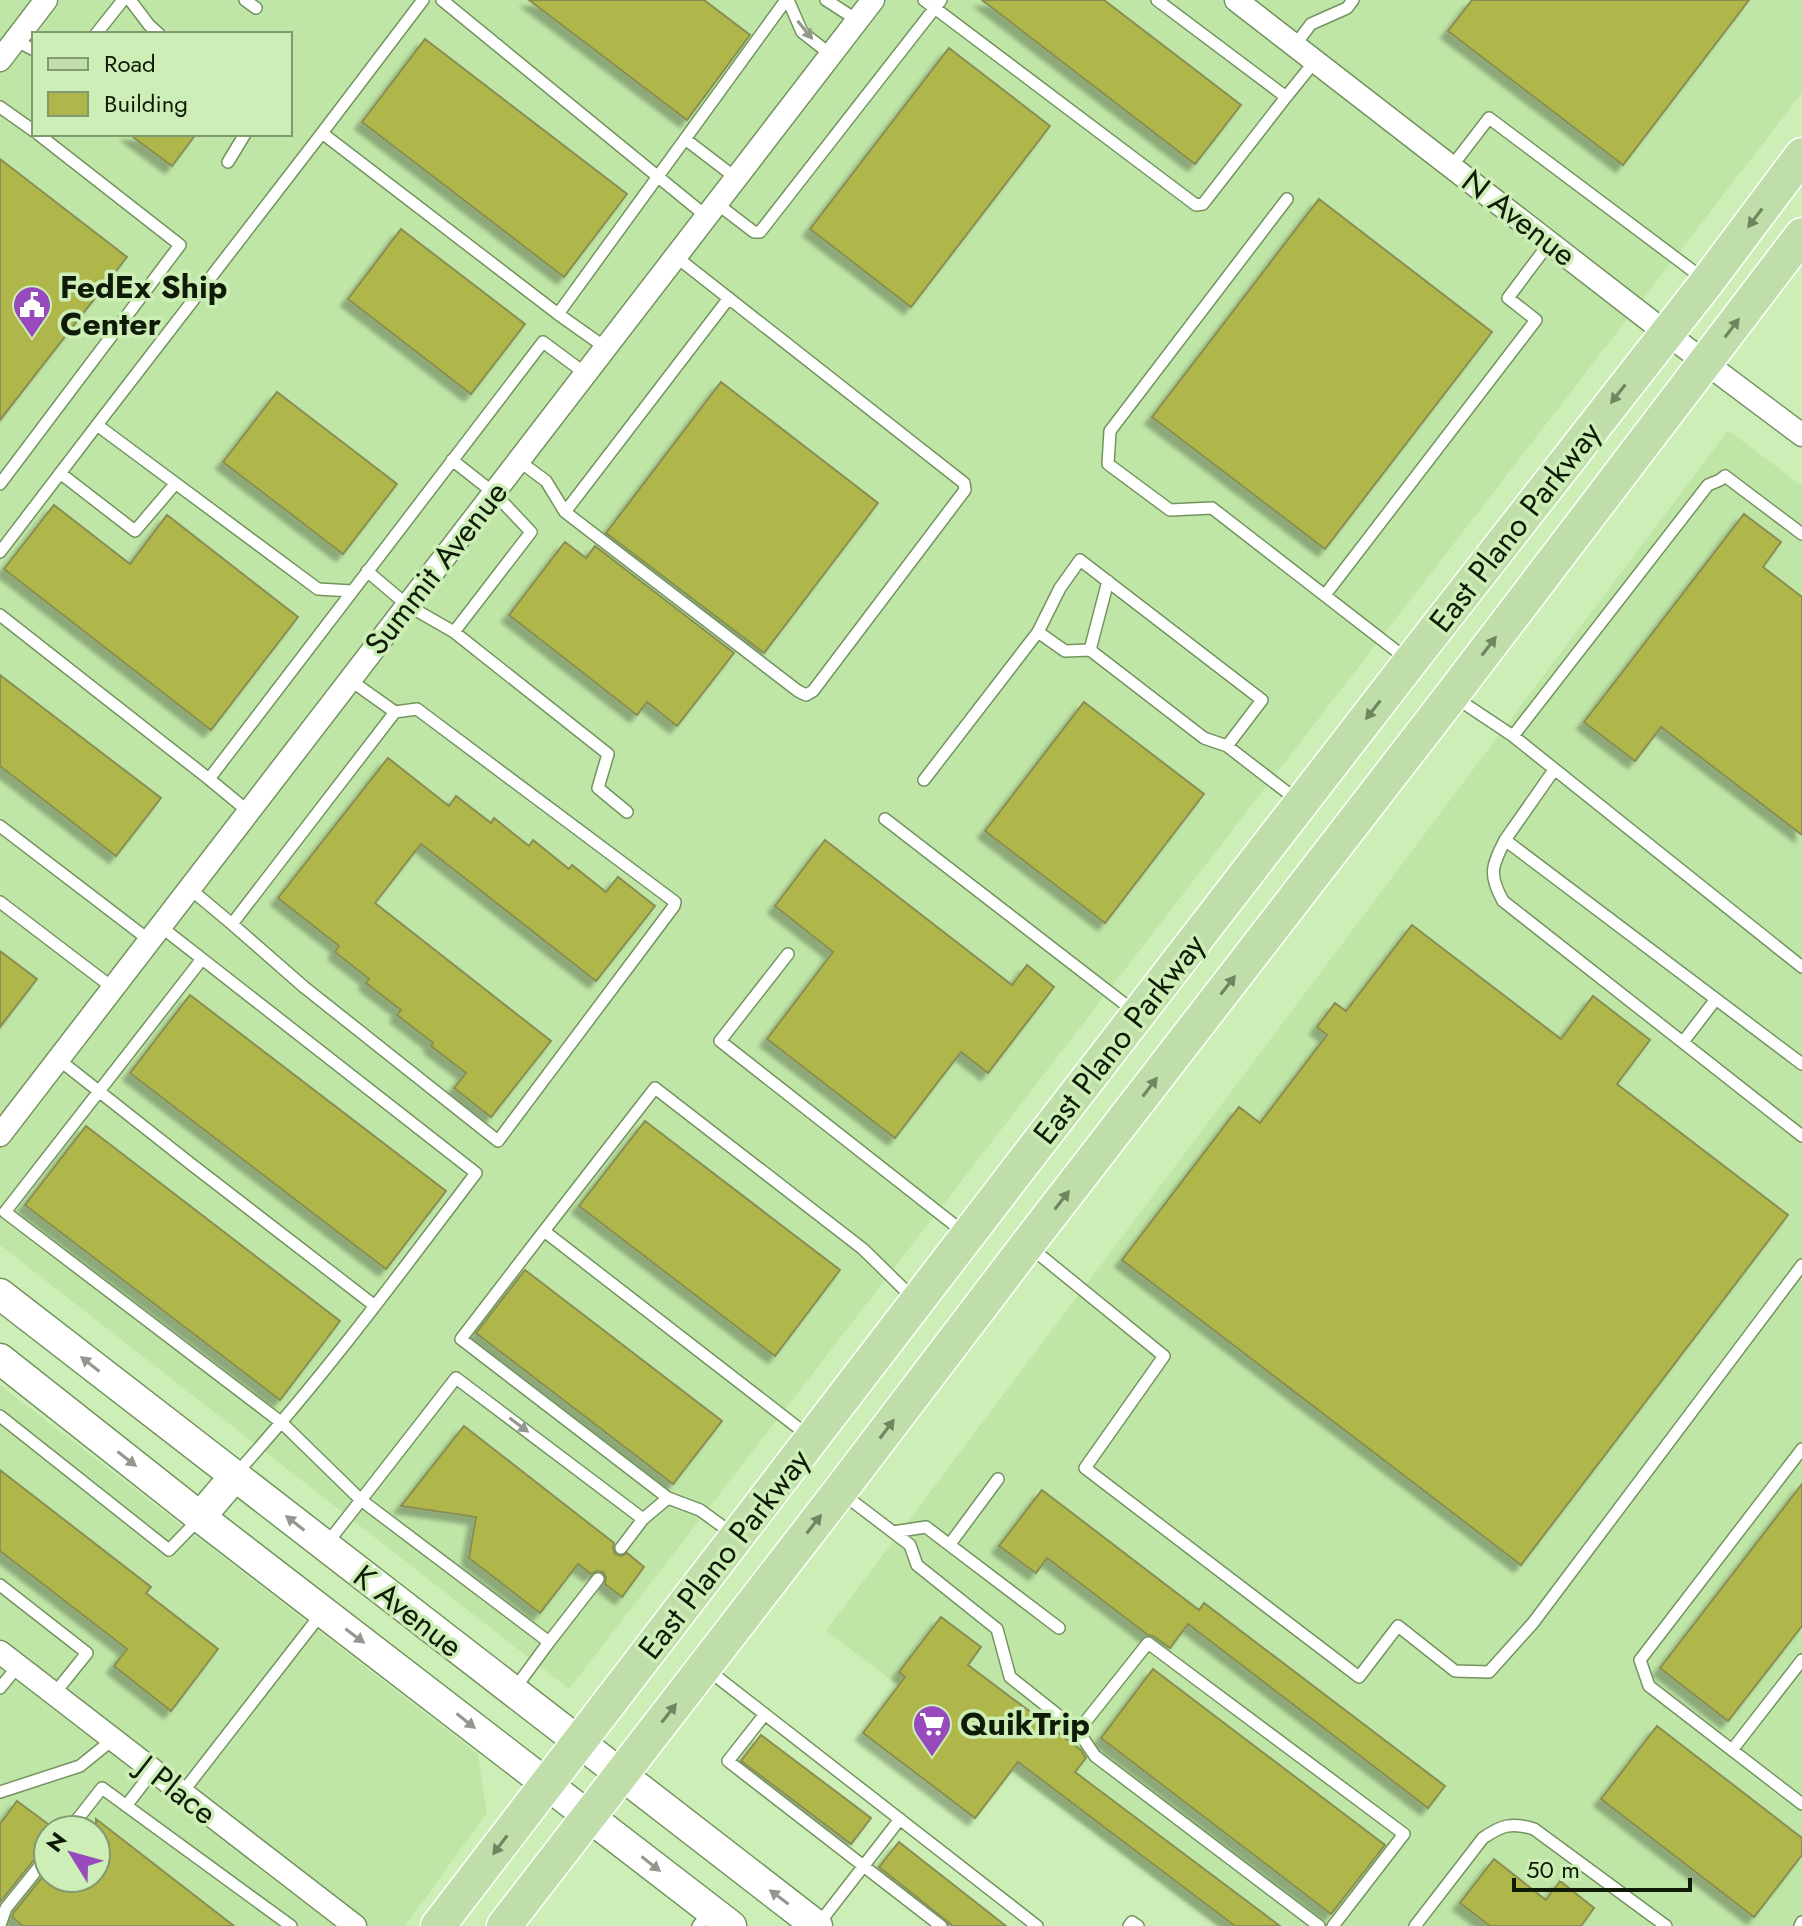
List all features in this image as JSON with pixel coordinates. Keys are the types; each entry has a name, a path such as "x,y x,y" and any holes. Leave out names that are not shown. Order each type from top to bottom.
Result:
{"main road":[{"name":"East Plano Parkway","path":"438,1926 1802,155"},
{"name":"East Plano Parkway","path":"504,1926 1801,237"},
{"path":"1410,662 1452,695"},
{"path":"1138,1015 1180,1047"},
{"path":"968,1236 1027,1245"},
{"name":"K Avenue","path":"0,1294 817,1926"},
{"name":"K Avenue","path":"3,1367 547,1783 713,1921"},
{"path":"813,1439 840,1491"},
{"path":"200,1517 235,1476"}],"street":[{"path":"0,60 25,45 46,0"},
{"name":"Summit Avenue","path":"0,1135 873,0"},
{"name":"N Avenue","path":"1236,0 1802,435"},
{"name":"J Place","path":"9,1659 345,1923"}],"lane":[{"path":"98,32 123,0"},
{"path":"130,0 157,32"},
{"path":"245,0 256,8"},
{"path":"0,552 423,0"},
{"path":"442,0 658,175 711,210 754,232 760,232 938,4"},
{"path":"558,314 787,0 802,32 830,54"},
{"path":"826,0 857,20"},
{"path":"924,0 938,4 1196,205 1203,204 1315,61"},
{"path":"1157,0 1286,97"},
{"path":"1295,45 1311,24 1345,3"},
{"path":"0,107 32,129"},
{"path":"1452,166 1489,118 1707,282"},
{"path":"322,133 606,348"},
{"path":"0,484 180,245 41,136"},
{"path":"228,162 244,136"},
{"path":"685,139 736,178"},
{"path":"1287,199 1110,431 1108,464 1170,510 1212,508 1410,662"},
{"path":"1325,595 1536,320 1508,298 1550,242"},
{"path":"519,461 546,481 565,512 798,691 806,695 813,691 965,490 964,483 675,256"},
{"path":"565,512 729,298"},
{"path":"209,779 543,342 586,374"},
{"path":"97,425 318,589 352,591"},
{"path":"452,460 494,493 531,532 454,632"},
{"path":"60,473 135,531 175,484"},
{"path":"1513,736 1708,485 1725,476 1802,534"},
{"path":"924,780 1038,632 1060,588 1080,560 1262,700 1227,746"},
{"path":"367,571 407,605 454,632 608,754 598,788 627,812"},
{"path":"1090,650 1108,581"},
{"path":"0,615 249,812"},
{"path":"1038,632 1065,651 1090,650 1204,738 1227,746 1301,803"},
{"path":"189,888 304,987 498,1141 545,1081 675,902 417,709 395,712 350,680"},
{"path":"1452,695 1513,736 1802,967"},
{"path":"232,924 395,712"},
{"path":"1554,770 1505,840 1492,867 1494,885 1503,901 1802,1136"},
{"path":"885,819 1138,1015"},
{"path":"0,826 155,933 202,959 476,1173 282,1423 235,1476"},
{"path":"1505,840 1802,1064"},
{"path":"0,902 113,988"},
{"path":"788,954 720,1041 968,1236"},
{"path":"202,959 5,1212 282,1423 361,1500 549,1642"},
{"path":"1683,1042 1716,999"},
{"path":"58,1059 375,1306"},
{"path":"737,1537 700,1510 668,1498 461,1339 655,1088 863,1249 917,1302"},
{"path":"544,1231 813,1439"},
{"path":"1027,1245 1164,1356 1085,1468 1359,1677 1398,1626 1455,1671 1489,1672 1533,1623 1802,1265"},
{"path":"325,1547 456,1378 643,1519"},
{"path":"0,1416 169,1550 200,1517"},
{"path":"1802,1449 1640,1660 1649,1686 1802,1804"},
{"path":"950,1544 998,1479"},
{"path":"840,1491 910,1545 917,1565 997,1629 1010,1677 1078,1731 1095,1756 1319,1926"},
{"path":"621,1548 643,1519 668,1498"},
{"path":"893,1532 926,1527 1059,1628"},
{"path":"512,1691 598,1579"},
{"path":"0,1585 87,1653 54,1694"},
{"path":"181,1793 323,1612"},
{"path":"1078,1731 1148,1643 1404,1834 1333,1926"},
{"path":"0,1688 9,1659"},
{"path":"1732,1750 1802,1660"},
{"path":"704,1667 1037,1926"},
{"path":"765,1714 728,1761 941,1926"},
{"path":"0,1792 80,1766 112,1740"},
{"path":"126,1806 153,1771"},
{"path":"82,1814 102,1788 291,1926"},
{"path":"817,1926 900,1819"},
{"path":"1415,1926 1483,1838 1497,1828 1517,1824 1534,1829 1666,1926"},
{"path":"0,1925 6,1908 32,1876"},
{"path":"1129,1926 1132,1922 1138,1926"}],"shaded area":[{"path":"0,0 1802,0 1802,93 569,1689 0,1245"},
{"path":"1728,430 1802,486 1802,1926 1218,1926 826,1631"},
{"path":"0,1385 478,1754 487,1813 405,1926 0,1926"}],"building":[{"path":"529,0 704,0 750,35 687,120"},
{"path":"982,0 1104,0 1241,105 1195,164"},
{"path":"1472,0 1749,0 1623,165 1448,31"},
{"path":"425,39 627,194 564,277 362,122"},
{"path":"949,48 1050,126 911,307 810,229"},
{"path":"132,136 194,136 172,166"},
{"name":"FedEx Ship Center","path":"0,159 127,257 0,420"},
{"path":"1319,199 1492,332 1325,549 1152,417"},
{"path":"401,229 525,324 471,394 348,299"},
{"path":"721,382 878,503 764,653 606,533"},
{"path":"277,392 397,484 343,554 223,462"},
{"path":"54,505 130,564 167,515 298,617 211,730 4,569"},
{"path":"1744,514 1781,542 1763,567 1802,597 1802,835 1661,727 1635,761 1584,722"},
{"path":"565,542 586,558 595,546 734,653 677,726 647,702 637,715 509,615"},
{"path":"0,675 161,798 116,856 0,766"},
{"path":"1084,702 1204,794 1105,923 985,831"},
{"path":"388,758 449,806 456,796 491,823 494,818 529,846 533,840 569,869 572,865 606,892 618,877 655,906 596,981 421,844 375,903 551,1041 491,1117 454,1088 466,1073 397,1015 401,1010 366,983 369,979 335,952 339,946 278,898"},
{"path":"825,840 1012,985 1027,965 1054,987 988,1073 961,1052 895,1138 767,1039 833,952 775,906"},
{"path":"1412,925 1561,1039 1593,996 1650,1040 1617,1084 1788,1215 1521,1565 1122,1260 1239,1107 1260,1123 1327,1035 1317,1027 1335,1003 1346,1011"},
{"path":"0,951 37,979 0,1027"},
{"path":"190,995 446,1191 386,1269 130,1073"},
{"path":"645,1121 840,1270 775,1356 579,1206"},
{"path":"86,1126 340,1321 280,1400 25,1205"},
{"path":"525,1270 722,1421 673,1484 476,1333"},
{"path":"464,1426 614,1543 615,1554 621,1556 627,1553 644,1567 622,1597 605,1584 603,1572 591,1574 578,1564 540,1613 469,1558 476,1517 401,1506"},
{"path":"0,1470 151,1587 146,1593 218,1649 171,1711 114,1666 127,1649 0,1551"},
{"path":"1802,1484 1802,1626 1728,1721 1660,1668"},
{"path":"1042,1490 1199,1610 1204,1603 1445,1786 1428,1808 1188,1624 1170,1648 1148,1635 1047,1558 1036,1573 999,1546"},
{"path":"941,1617 981,1647 968,1665 1081,1750 1086,1758 1075,1772 1280,1926 1235,1926 1018,1762 975,1818 863,1733 905,1677 899,1672"},
{"path":"1153,1669 1385,1845 1331,1914 1101,1738"},
{"path":"1657,1726 1802,1838 1802,1855 1754,1917 1601,1799"},
{"path":"761,1735 871,1818 851,1844 741,1761"},
{"path":"17,1801 35,1814 32,1814 32,1862 0,1902 0,1824"},
{"path":"112,1831 234,1926 23,1926 12,1917 32,1890 32,1894 112,1894"},
{"path":"899,1842 1006,1926 953,1926 879,1867"},
{"path":"1494,1859 1546,1900 1560,1881 1594,1908 1581,1926 1490,1926 1460,1903"}],"place":[{"name":"FedEx Ship Center","path":"32,339"},
{"name":"QuikTrip","path":"932,1758"}]}
